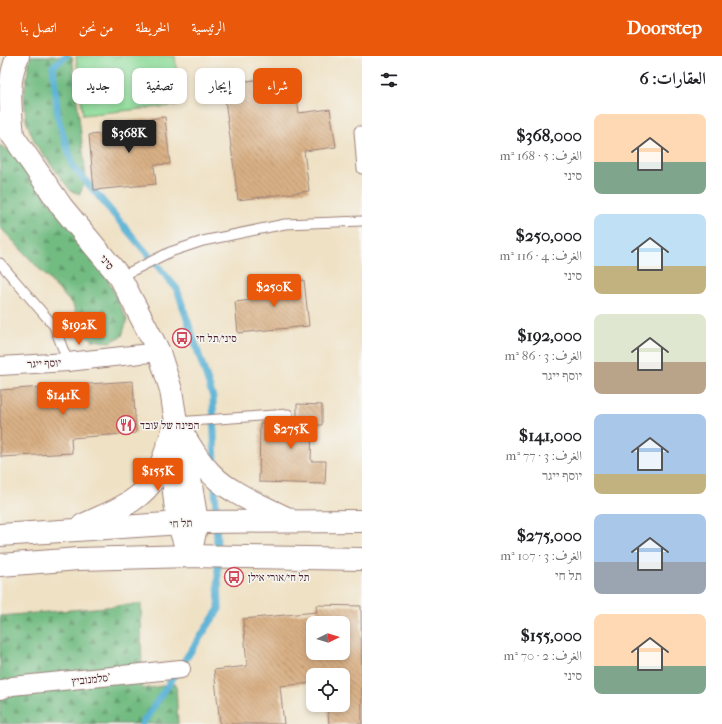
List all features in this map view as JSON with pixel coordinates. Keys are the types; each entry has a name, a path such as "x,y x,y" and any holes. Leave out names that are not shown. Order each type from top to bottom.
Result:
{"main road":[{"path":"4,130 10,99 14,65 18,56"},
{"name":"סיני","path":"4,130 62,207 120,277 159,352 171,390 176,422 186,455 190,556"},
{"path":"176,422 198,458 209,472 230,490 291,520"},
{"path":"70,531 120,508 143,491 156,476 176,422"},
{"name":"תל חי","path":"0,535 188,522 291,520 362,521"},
{"path":"0,565 79,559 190,556 362,559"}],"street":[{"name":"יוסף ייגר","path":"0,366 68,362 159,352"},
{"name":"סלמנוביץ'","path":"0,690 12,686 182,669"}],"lane":[{"path":"362,131 359,131 362,169"},
{"path":"120,277 170,252 203,241 285,224 362,221"},
{"path":"0,263 54,326 68,362"},
{"path":"176,422 288,414"}],"green space":[{"path":"30,56 72,56 73,68 72,68 72,104 78,104 86,178 80,194 71,191 36,145 26,121 24,95"},
{"path":"76,56 175,56 176,68 132,68 132,104 180,105 83,115 82,104 124,104 124,68 77,68"},
{"path":"0,145 10,151 104,271 127,320 122,336 110,342 92,340 82,331 73,305 0,227"},
{"path":"141,604 142,689 176,684 178,724 0,724 0,616"}],"building":[{"path":"253,80 253,104 298,104 299,113 330,109 336,147 304,151 309,191 238,200 226,104 245,104 245,81"},
{"path":"165,117 170,164 154,165 156,184 94,190 89,135 124,132 123,122"},
{"path":"304,280 309,326 238,333 235,302 252,300 251,286"},
{"path":"133,381 136,433 71,438 72,453 1,457 0,390"},
{"path":"297,404 322,405 322,425 312,425 311,461 326,461 325,484 259,482 260,423 297,424"},
{"path":"316,605 361,606 362,724 329,724 328,712 350,712 350,668 306,668 306,684 280,686 284,724 220,724 214,670 247,666 243,619 317,612"}],"waterway":[{"path":"66,56 53,66 58,118 73,166 177,289 213,397 215,470"},
{"path":"142,724 219,609 215,483"}],"place":[{"name":"סיני/תל חי","path":"182,338"},
{"name":"הפינה של עובד","path":"126,425"},
{"name":"תל חי/אורי אילן","path":"234,577"}]}
